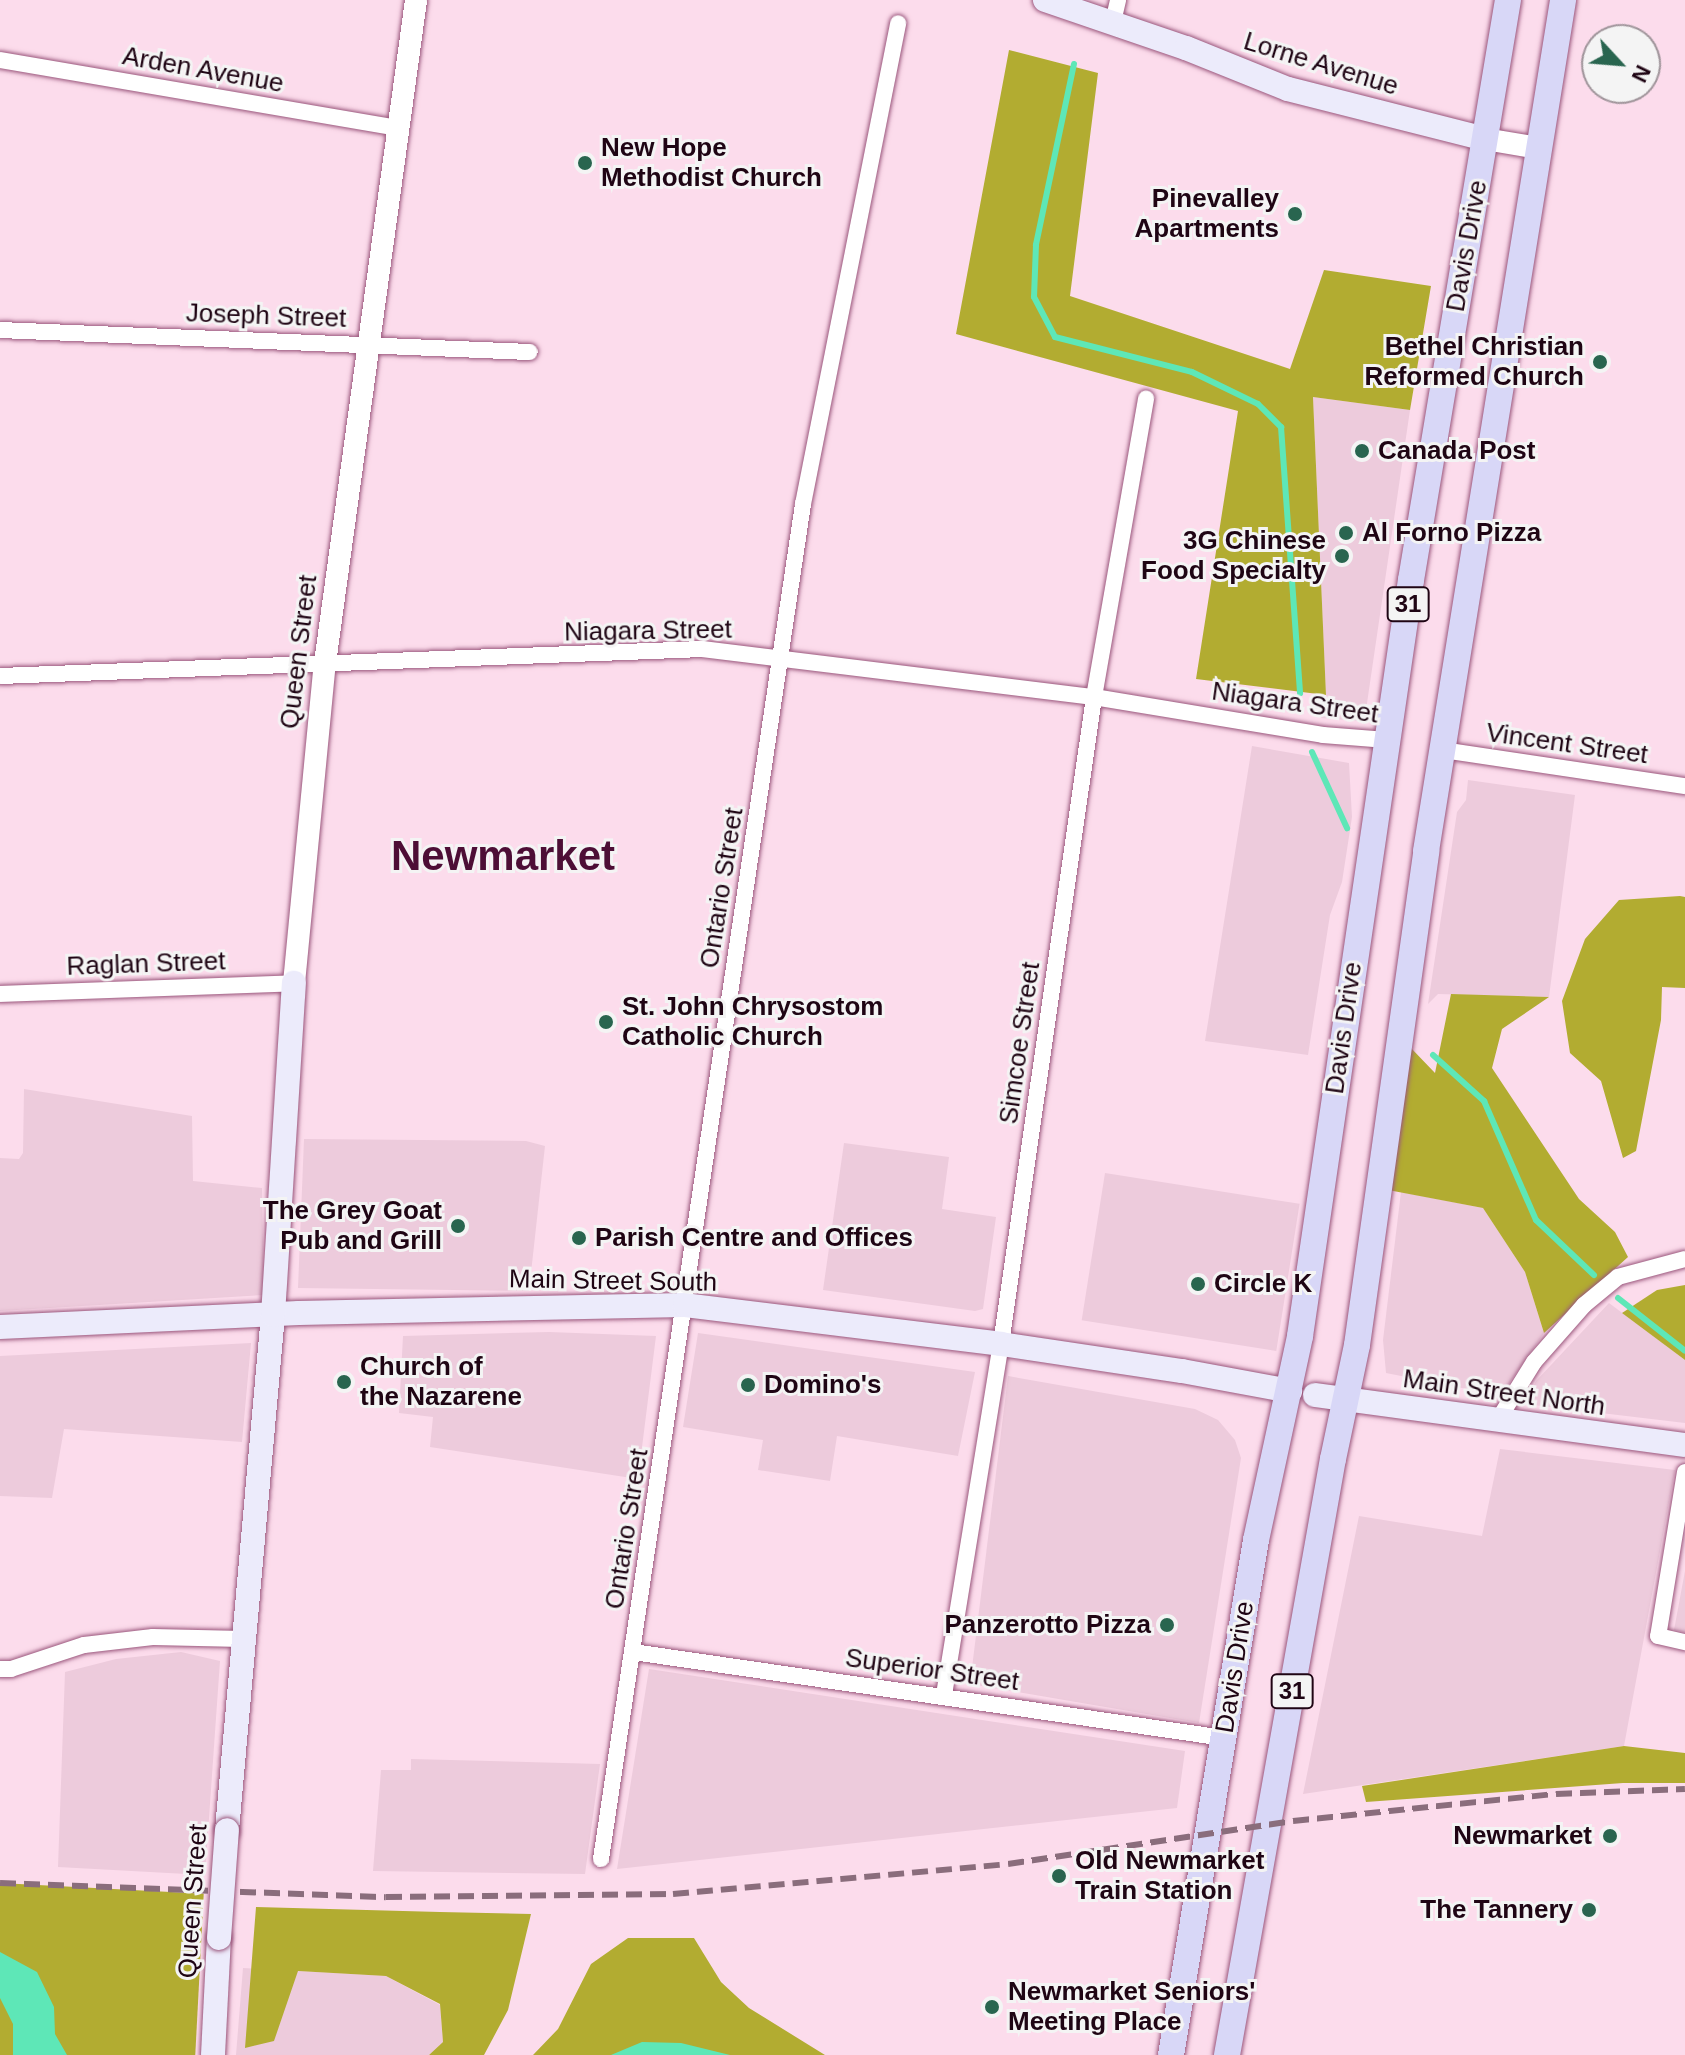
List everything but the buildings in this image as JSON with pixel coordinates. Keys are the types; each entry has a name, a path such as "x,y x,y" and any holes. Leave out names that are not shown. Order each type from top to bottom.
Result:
{"main road":[{"name":"Lorne Avenue","path":"1045,0 1116,11 1288,89 1485,139"},
{"name":"Davis Drive","path":"1171,2055 1259,1525 1302,1393 1387,740 1442,384 1508,0"},
{"name":"Davis Drive","path":"1227,2055 1360,1329 1443,750 1563,0"},
{"name":"Queen Street","path":"213,2055 233,1752 273,1315 294,983"},
{"name":"Main Street South","path":"0,1327 273,1315 685,1305 1001,1344 1182,1371 1302,1393"},
{"name":"Main Street North","path":"1302,1393 1685,1445"}],"street":[{"name":"Queen Street","path":"294,983 325,663 416,0"},
{"name":"Ontario Street","path":"601,1859 783,656 803,504 898,23"},
{"name":"Arden Avenue","path":"0,60 398,128"},
{"name":"Lorne Avenue","path":"1485,139 1539,148"},
{"name":"Joseph Street","path":"0,330 530,352"},
{"name":"Simcoe Street","path":"944,1695 1001,1344 1094,697 1146,399"},
{"name":"Niagara Street","path":"0,676 325,663 448,662 702,649 783,656 1094,697 1323,735 1387,740"},
{"name":"Vincent Street","path":"1443,750 1685,786"},
{"name":"Raglan Street","path":"0,994 294,983"},
{"path":"1498,1420 1534,1362 1571,1317 1599,1292 1618,1277 1685,1259"},
{"path":"1685,1472 1658,1636 1685,1642"},
{"path":"0,1669 11,1669 84,1645 153,1637 243,1639"},
{"name":"Superior Street","path":"633,1652 1224,1738"}],"shaded area":[{"path":"1009,50 1098,73 1070,296 1290,369 1324,270 1431,286 1410,410 1313,397 1326,695 1196,679 1238,411 956,334"},
{"path":"1313,397 1410,410 1366,710 1361,710 1359,721 1321,718 1326,695"},
{"path":"1252,746 1349,763 1352,817 1342,882 1330,915 1308,1055 1205,1041"},
{"path":"1468,780 1575,795 1549,997 1438,994 1428,1004 1457,812 1466,800"},
{"path":"1685,897 1685,988 1662,987 1661,1020 1636,1151 1623,1158 1601,1081 1570,1053 1562,1001 1585,939 1619,900"},
{"path":"1451,994 1549,997 1502,1029 1492,1068 1579,1199 1615,1232 1628,1257 1544,1333 1525,1272 1483,1208 1388,1190 1410,1047 1435,1073"},
{"path":"24,1089 192,1116 193,1181 262,1188 264,1295 0,1311 0,1158 19,1159 23,1153"},
{"path":"304,1139 526,1141 545,1146 529,1291 298,1288"},
{"path":"844,1143 949,1157 942,1209 996,1217 983,1309 975,1311 823,1290"},
{"path":"1105,1173 1300,1204 1276,1351 1082,1320"},
{"path":"1401,1192 1483,1208 1525,1272 1544,1333 1505,1389 1482,1392 1386,1373 1383,1340"},
{"path":"1685,1285 1685,1360 1622,1313 1657,1290"},
{"path":"1609,1303 1685,1360 1685,1423 1525,1404 1536,1381"},
{"path":"549,1332 656,1336 638,1479 430,1447 433,1417 399,1413 403,1336"},
{"path":"698,1333 975,1372 958,1456 837,1436 830,1481 758,1470 763,1440 683,1427"},
{"path":"251,1343 242,1442 64,1429 52,1498 0,1496 0,1356"},
{"path":"1008,1376 1195,1409 1218,1420 1235,1440 1241,1458 1199,1723 970,1684"},
{"path":"1500,1449 1675,1470 1624,1746 1303,1794 1359,1516 1482,1536"},
{"path":"1685,1571 1685,1632 1674,1630"},
{"path":"181,1652 220,1661 205,1875 58,1867 65,1672 116,1659"},
{"path":"649,1669 1185,1751 1177,1808 617,1869"},
{"path":"1624,1746 1685,1753 1685,1783 1623,1783 1366,1802 1362,1786"},
{"path":"411,1759 600,1764 585,1874 373,1871 381,1770 411,1770"},
{"path":"0,1883 204,1894 195,2055 0,2055"},
{"path":"256,1907 531,1914 508,2010 484,2055 429,2055 443,2042 440,2004 386,1976 298,1971 274,2041 245,2048"},
{"path":"628,1938 694,1938 721,1982 749,2008 825,2055 533,2055 558,2029 591,1964"},
{"path":"0,1952 37,1972 54,2007 55,2034 67,2055 13,2055 13,2024 0,1998"},
{"path":"243,1968 386,1976 440,2005 443,2042 429,2055 236,2055"},
{"path":"642,2042 681,2043 730,2055 611,2055"}],"waterway":[{"path":"1074,64 1036,245 1034,297 1055,337 1192,372 1258,404 1281,427 1300,693"},
{"path":"1312,752 1347,828"},
{"path":"1433,1055 1484,1101 1536,1220 1594,1275"},
{"path":"1618,1298 1685,1351"}],"railway":[{"path":"0,1883 386,1897 673,1894 1008,1864 1293,1821 1556,1794 1685,1789"}],"place":[{"name":"New Hope Methodist Church","path":"585,163"},
{"name":"Pinevalley Apartments","path":"1295,214"},
{"name":"Bethel Christian Reformed Church","path":"1600,362"},
{"name":"Canada Post","path":"1362,451"},
{"name":"Al Forno Pizza","path":"1346,533"},
{"name":"3G Chinese Food Specialty","path":"1342,556"},
{"name":"St. John Chrysostom Catholic Church","path":"606,1022"},
{"name":"The Grey Goat Pub and Grill","path":"458,1226"},
{"name":"Parish Centre and Offices","path":"579,1238"},
{"name":"Circle K","path":"1198,1284"},
{"name":"Church of the Nazarene","path":"344,1382"},
{"name":"Domino's","path":"748,1385"},
{"name":"Panzerotto Pizza","path":"1167,1625"},
{"name":"Newmarket","path":"1610,1836"},
{"name":"Old Newmarket Train Station","path":"1059,1876"},
{"name":"The Tannery","path":"1589,1910"},
{"name":"Newmarket Seniors' Meeting Place","path":"992,2007"}],"district":[{"name":"Newmarket","path":"503,856"}]}
